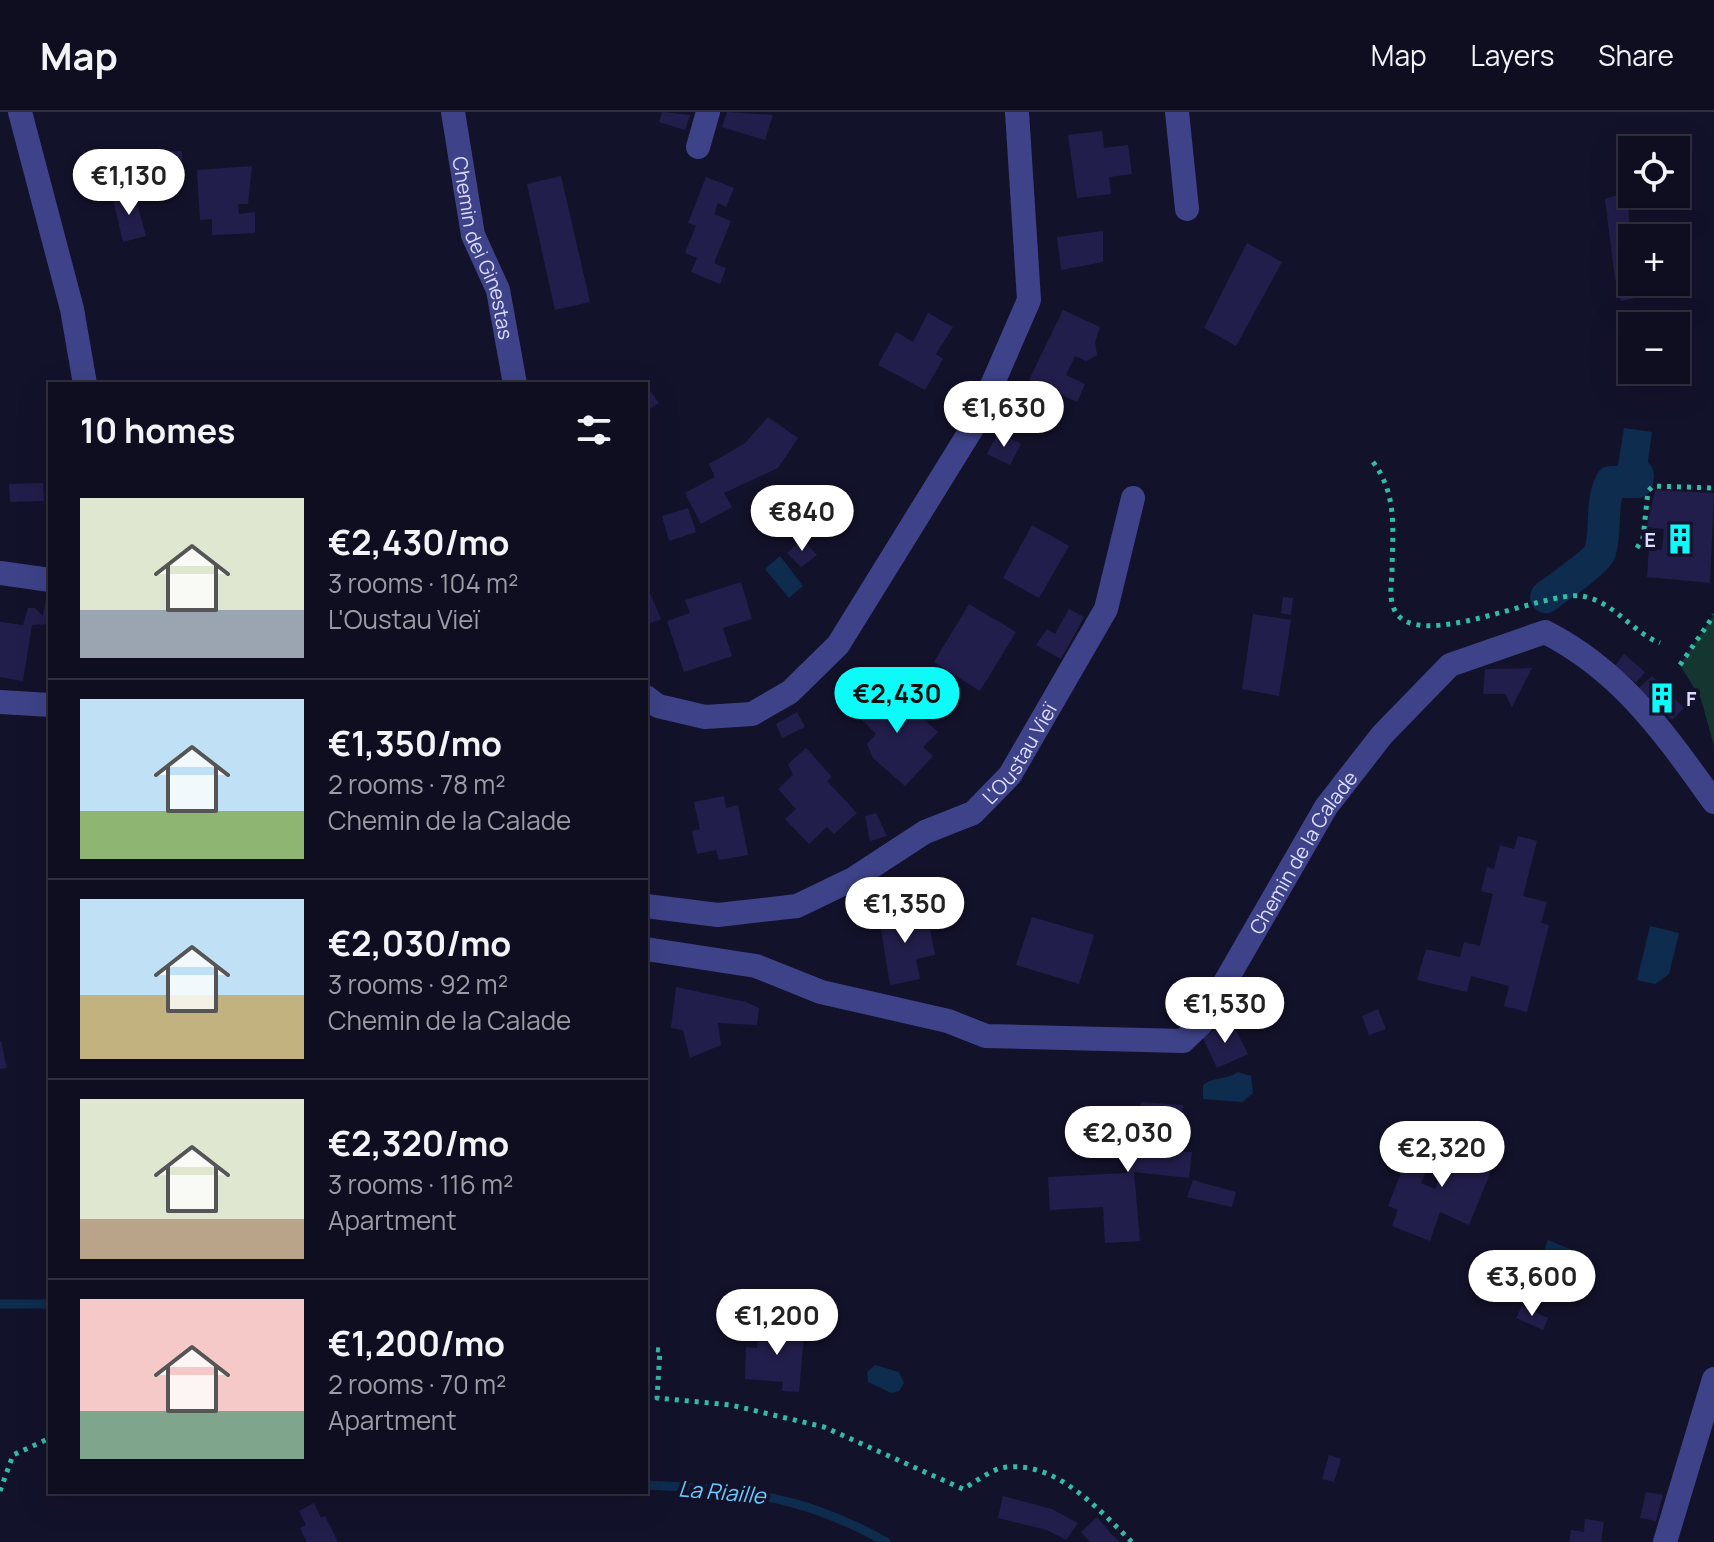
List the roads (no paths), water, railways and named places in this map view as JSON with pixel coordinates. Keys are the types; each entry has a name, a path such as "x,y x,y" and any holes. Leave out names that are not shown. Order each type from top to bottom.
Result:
{"street":[{"path":"20,112 72,309 85,382"},
{"name":"Chemin dei Ginestas","path":"453,112 473,235 498,290 515,382"},
{"path":"698,147 708,112"},
{"path":"648,698 658,706 705,717 752,714 790,692 838,645 976,422 1029,300 1017,112"},
{"path":"1177,112 1187,209"},
{"name":"L'Oustau Vieï","path":"648,906 718,915 797,906 853,879 925,832 973,813 1010,775 1106,609 1133,498"},
{"path":"0,573 48,580"},
{"name":"Chemin de la Calade","path":"648,949 756,966 821,992 948,1021 986,1036 1183,1041 1201,1024 1326,807 1382,735 1450,665 1545,632 1582,651 1616,680 1667,737 1714,802"},
{"path":"0,702 48,705"},
{"path":"1665,1542 1714,1379"}],"water":[{"path":"1624,428 1652,432 1646,476 1617,471"},
{"path":"780,556 803,586 789,598 765,569"},
{"path":"1650,926 1679,933 1669,974 1655,984 1637,980"},
{"path":"1238,1072 1251,1076 1253,1093 1242,1102 1203,1099 1203,1085"},
{"path":"1548,1240 1572,1250 1555,1294 1541,1294 1531,1284"},
{"path":"875,1365 899,1372 904,1383 899,1391 891,1393 868,1382 867,1372"}],"waterway":[{"path":"1546,597 1600,552 1611,482 1637,482 1638,475"},
{"name":"La Riaille","path":"0,1304 48,1304"},
{"name":"La Riaille","path":"648,1485 770,1497 827,1514 886,1542"}],"place":[{"name":"E","path":"1680,539"},
{"name":"F","path":"1662,698"}]}
